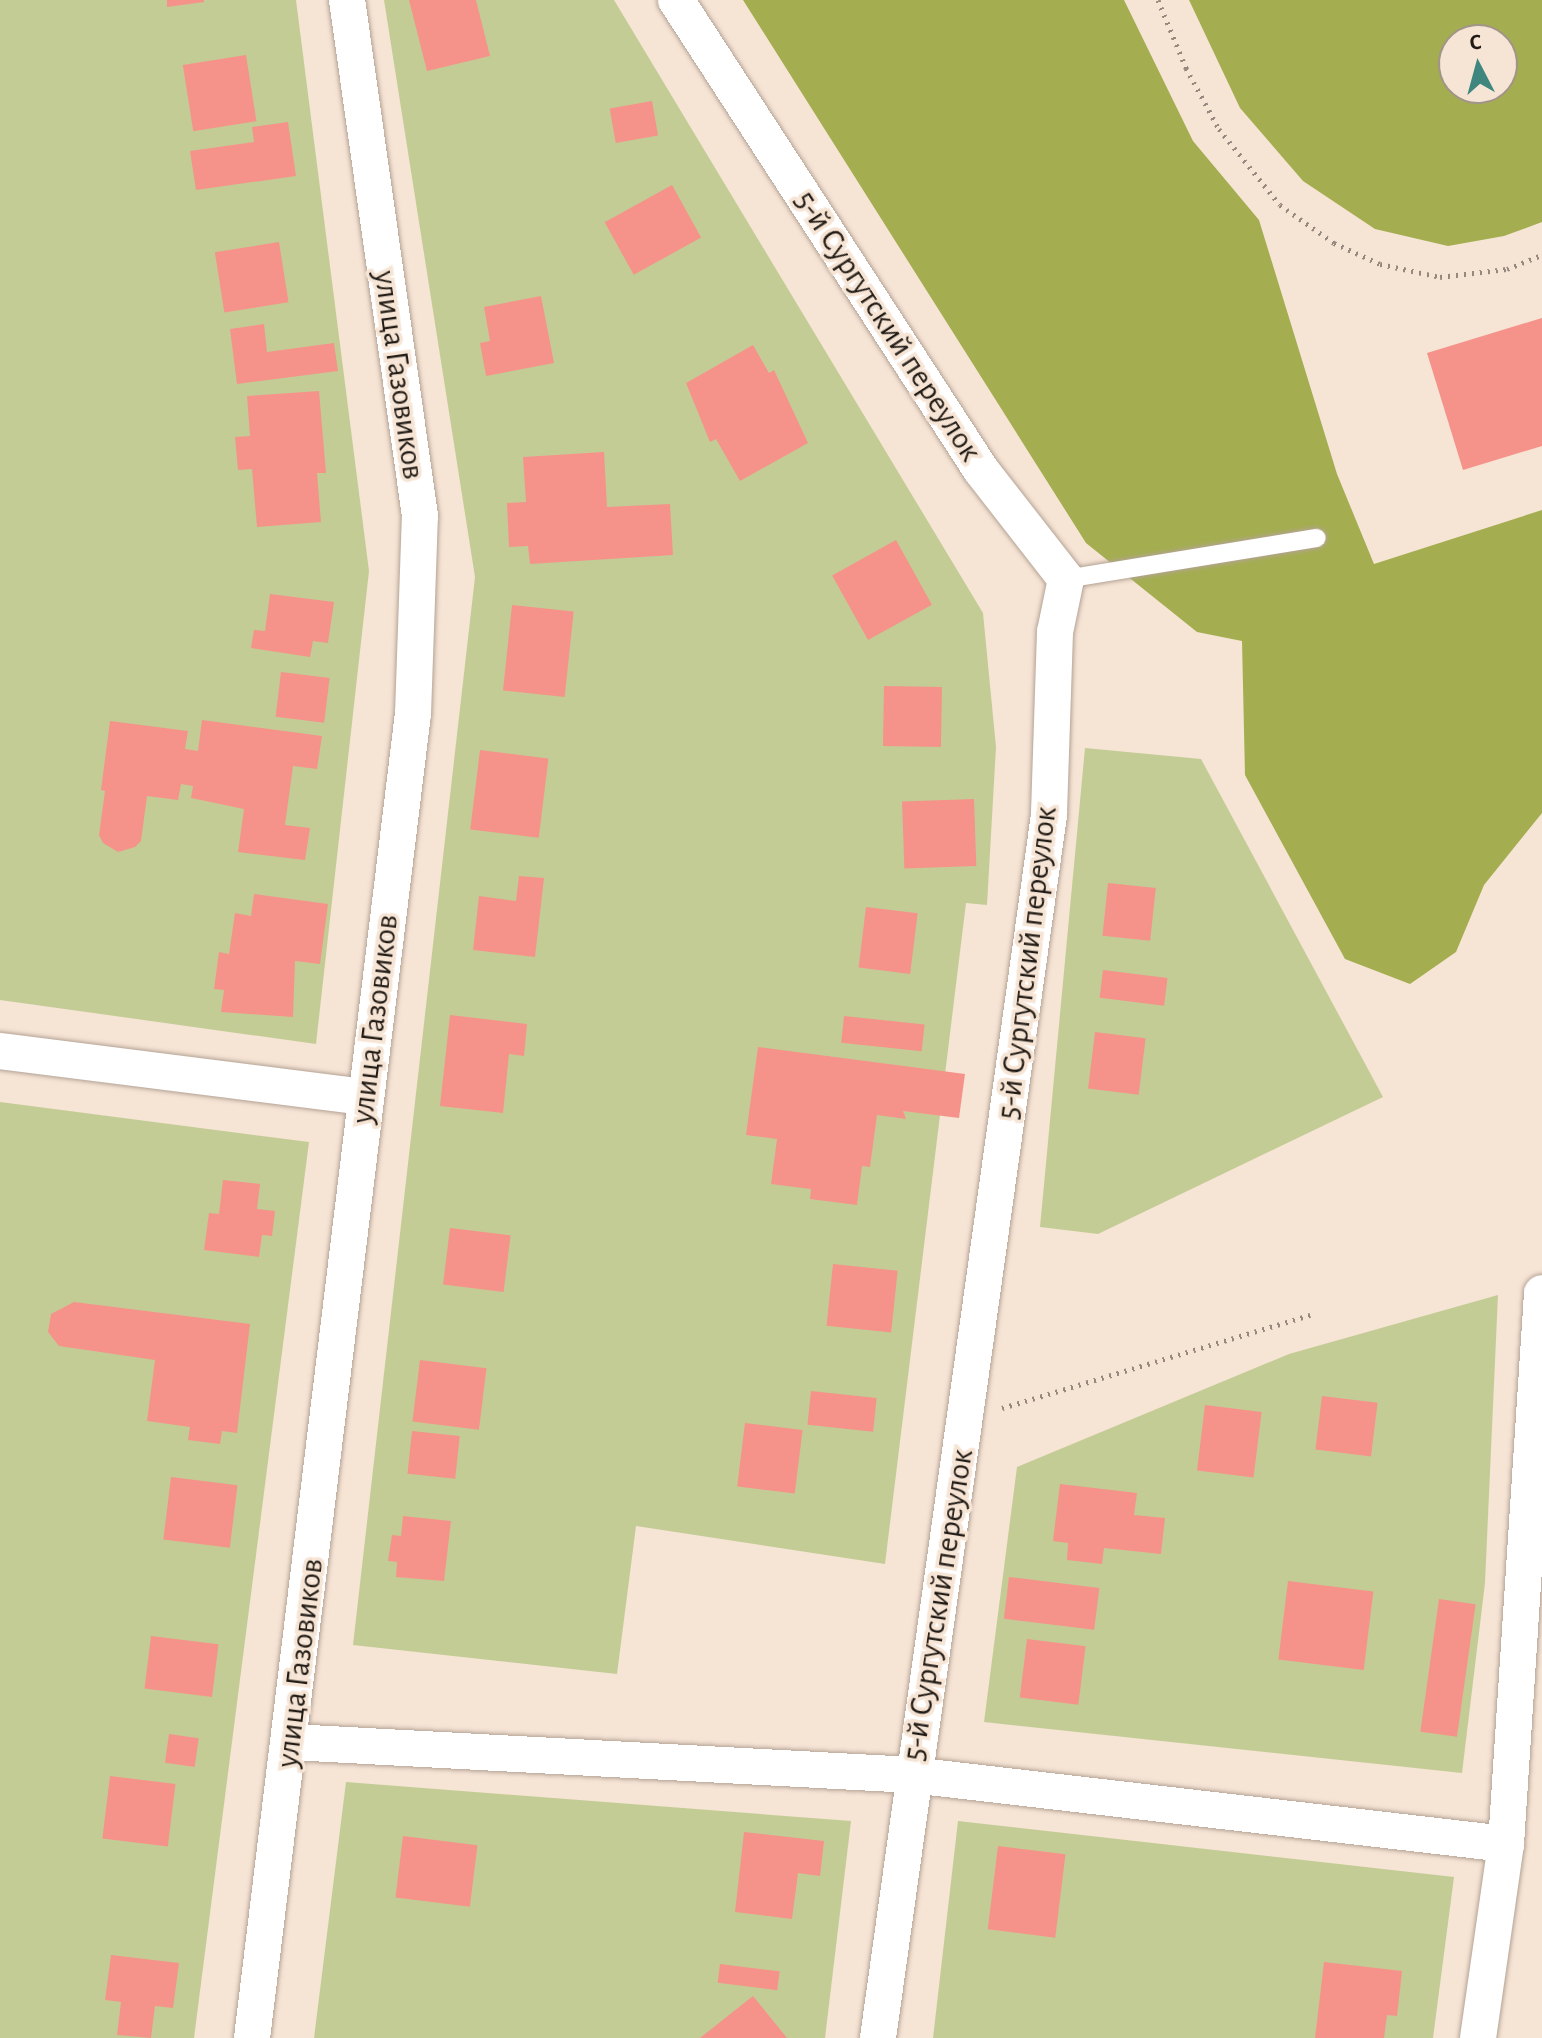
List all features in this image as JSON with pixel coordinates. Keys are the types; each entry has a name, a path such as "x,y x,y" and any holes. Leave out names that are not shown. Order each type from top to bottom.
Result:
{"street":[{"name":"улица Газовиков","path":"252,2038 291,1742 365,1097 413,714 420,516 347,0"},
{"name":"5-й Сургутский переулок","path":"676,0 981,470 1066,579 1055,632 1049,815 966,1419 912,1775 878,2038"},
{"path":"0,1051 365,1097"},
{"path":"1478,2038 1506,1844 1542,1293"},
{"path":"291,1742 912,1775 1506,1844"}],"lane":[{"path":"1066,579 1317,538"}],"path":[{"path":"1158,0 1186,68 1219,129 1280,205 1334,243 1380,264 1440,277 1507,269 1542,255"},
{"path":"966,1419 1310,1315"}],"green space":[{"path":"0,0 296,0 369,571 316,1044 0,1000"},
{"path":"384,0 614,0 983,613 996,747 987,905 966,903 885,1564 636,1526 617,1674 353,1645 475,577"},
{"path":"743,0 1124,0 1193,141 1259,220 1337,474 1374,564 1542,510 1542,813 1484,885 1456,952 1410,984 1345,959 1245,775 1242,641 1197,632 1086,543"},
{"path":"1189,0 1542,0 1542,222 1504,236 1448,246 1375,229 1303,181 1240,108"},
{"path":"1085,748 1201,759 1383,1097 1098,1234 1040,1227"},
{"path":"0,1102 309,1142 194,2038 0,2038"},
{"path":"1498,1295 1485,1583 1462,1773 984,1722 1017,1467 1289,1354"},
{"path":"346,1782 851,1821 825,2038 314,2038"},
{"path":"958,1821 1454,1877 1433,2038 933,2038"}],"building":[{"path":"167,0 204,0 204,2 167,7"},
{"path":"409,0 476,0 490,56 427,71"},
{"path":"246,55 256,121 193,131 183,65"},
{"path":"652,101 658,135 616,143 610,108"},
{"path":"288,122 296,176 196,190 190,151 254,142 252,127"},
{"path":"672,185 701,237 634,275 605,222"},
{"path":"279,242 289,302 224,312 215,252"},
{"path":"541,296 554,363 486,376 480,343 490,341 484,307"},
{"path":"1542,318 1542,446 1463,470 1427,353"},
{"path":"264,324 267,352 334,343 338,371 237,384 230,329"},
{"path":"753,345 769,373 774,370 808,443 740,481 716,439 710,442 686,383"},
{"path":"319,391 326,473 317,473 321,522 257,527 252,469 238,470 235,437 250,436 247,396"},
{"path":"604,452 607,507 670,504 673,555 530,564 528,546 509,547 507,503 526,502 523,457"},
{"path":"896,540 932,605 868,640 832,575"},
{"path":"270,594 334,602 328,643 313,641 310,657 251,648 254,630 265,631"},
{"path":"512,605 574,611 565,697 503,691"},
{"path":"281,672 330,678 324,723 276,717"},
{"path":"884,686 942,687 941,747 883,746"},
{"path":"202,720 322,736 317,769 293,766 285,825 310,828 305,860 238,852 244,809 191,798 193,786 181,784 178,800 147,796 141,841 135,847 118,852 103,843 99,835 105,791 101,790 110,721 188,731 185,749 198,751"},
{"path":"480,750 548,758 539,838 470,829"},
{"path":"974,799 976,866 904,868 902,802"},
{"path":"519,876 544,878 535,957 473,950 479,896 516,901"},
{"path":"1108,883 1156,888 1150,941 1102,936"},
{"path":"254,894 328,904 320,964 295,961 293,1017 221,1012 224,990 214,989 219,952 229,954 235,913 251,916"},
{"path":"866,907 918,913 910,974 859,968"},
{"path":"1103,970 1168,978 1164,1006 1100,998"},
{"path":"450,1015 527,1024 524,1056 509,1054 503,1113 440,1106"},
{"path":"844,1016 925,1024 922,1051 841,1043"},
{"path":"1095,1032 1146,1038 1139,1095 1088,1089"},
{"path":"758,1047 965,1074 959,1118 903,1111 906,1119 877,1115 870,1167 862,1166 857,1205 810,1199 811,1189 771,1184 777,1139 746,1135"},
{"path":"223,1180 260,1184 257,1209 275,1211 272,1236 262,1235 259,1257 204,1250 209,1213 219,1214"},
{"path":"450,1228 511,1235 504,1292 443,1285"},
{"path":"833,1264 898,1271 891,1332 827,1326"},
{"path":"74,1302 250,1324 237,1433 222,1431 220,1444 188,1440 190,1427 147,1421 155,1360 59,1346 48,1332 51,1314"},
{"path":"420,1360 487,1368 479,1430 412,1422"},
{"path":"811,1391 877,1398 873,1432 807,1425"},
{"path":"1322,1396 1378,1403 1371,1456 1315,1450"},
{"path":"1205,1405 1262,1412 1254,1477 1197,1471"},
{"path":"745,1423 803,1430 795,1494 737,1487"},
{"path":"412,1431 460,1436 455,1479 408,1474"},
{"path":"171,1477 238,1485 230,1548 163,1540"},
{"path":"1060,1484 1137,1493 1134,1515 1165,1518 1161,1554 1104,1548 1102,1564 1067,1560 1068,1543 1053,1541"},
{"path":"403,1516 451,1521 444,1581 396,1577 397,1562 388,1561 392,1535 401,1536"},
{"path":"1009,1577 1099,1588 1094,1630 1004,1619"},
{"path":"1288,1581 1373,1591 1364,1670 1278,1659"},
{"path":"1439,1599 1476,1604 1457,1737 1420,1732"},
{"path":"151,1636 218,1644 212,1697 145,1689"},
{"path":"1027,1639 1086,1646 1078,1705 1020,1698"},
{"path":"169,1734 199,1738 195,1767 165,1763"},
{"path":"110,1776 176,1784 168,1847 102,1839"},
{"path":"744,1832 824,1841 820,1876 798,1873 792,1919 735,1912"},
{"path":"403,1836 477,1845 470,1907 395,1898"},
{"path":"998,1846 1065,1854 1055,1938 988,1929"},
{"path":"111,1955 179,1963 173,2008 155,2006 151,2038 117,2035 121,2002 105,2000"},
{"path":"1324,1962 1402,1971 1397,2016 1387,2015 1384,2038 1315,2038"},
{"path":"720,1964 780,1971 777,1990 718,1983"},
{"path":"753,1996 787,2038 700,2038"}]}
